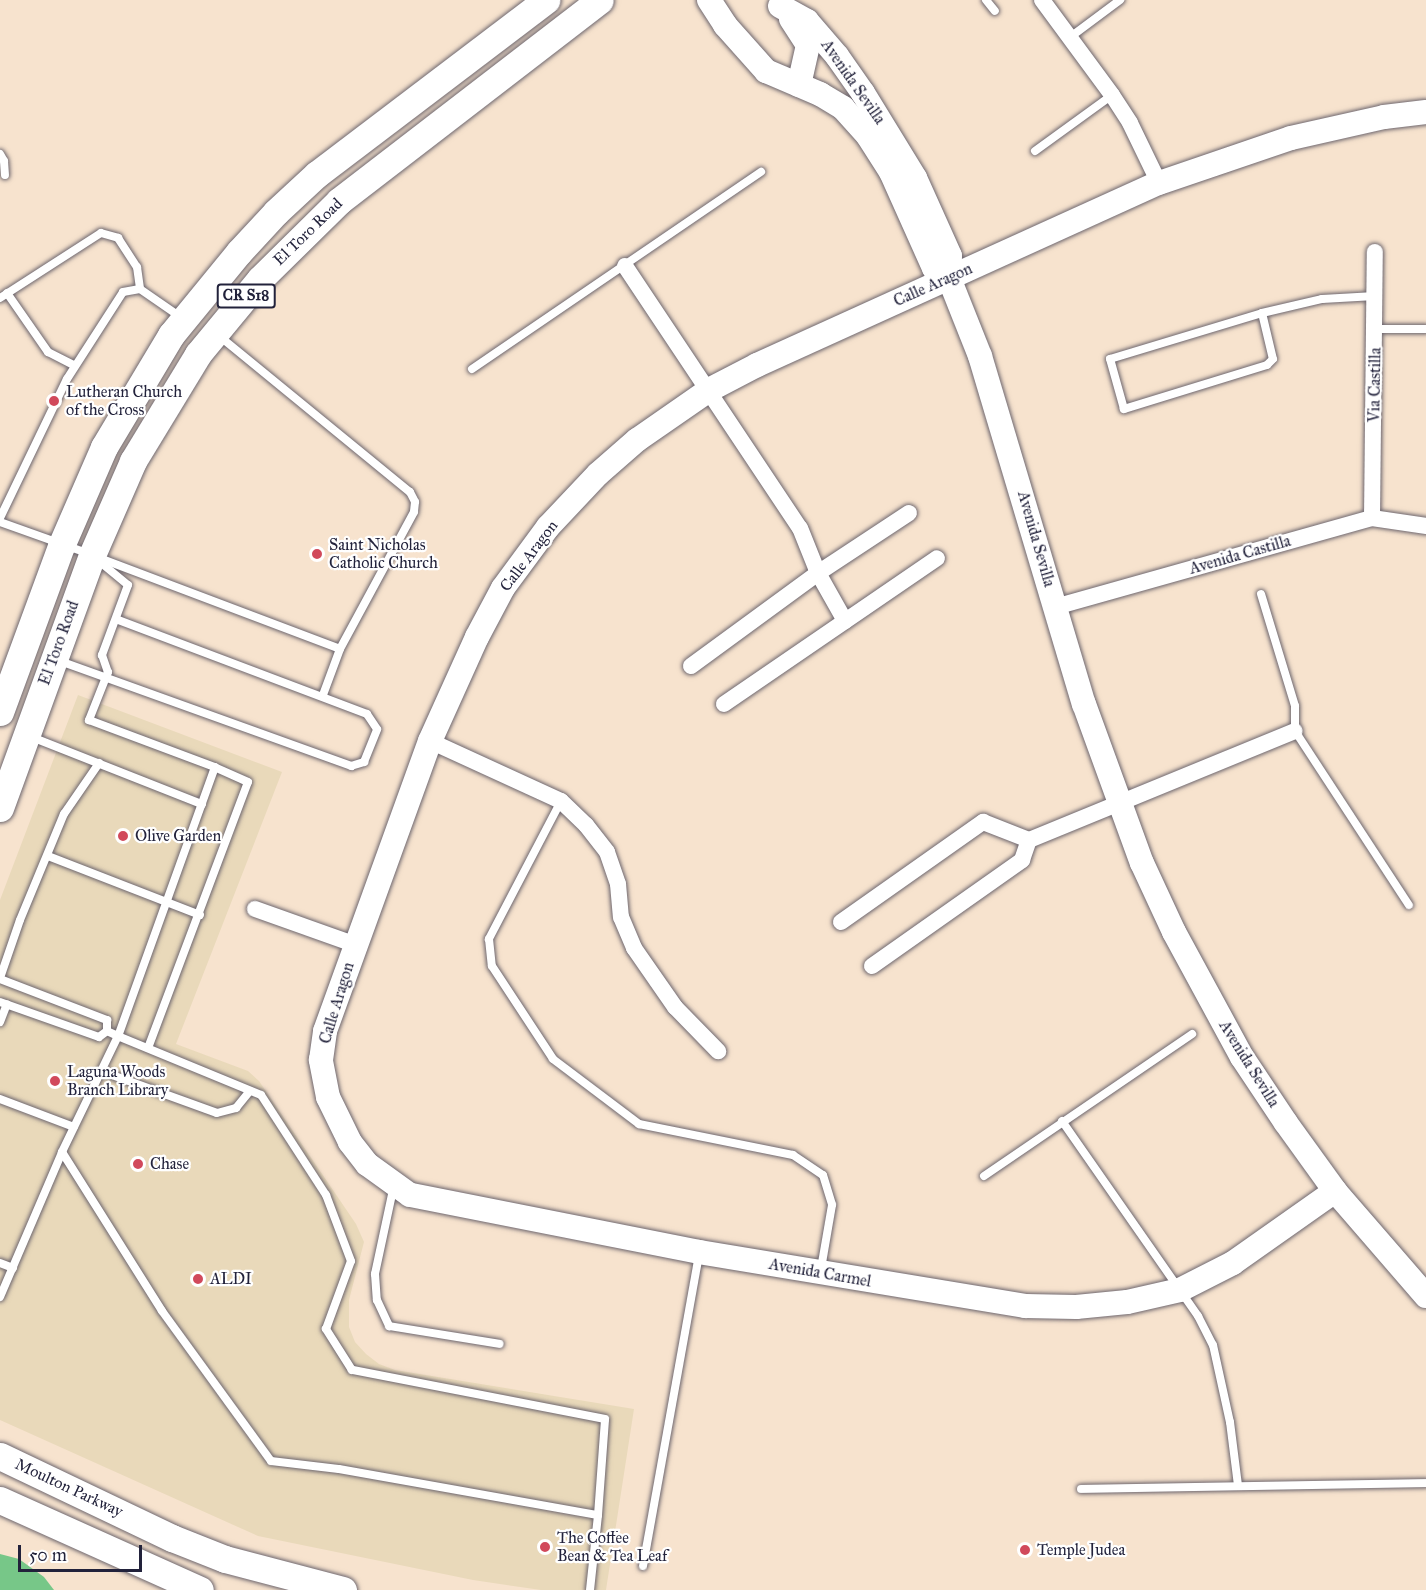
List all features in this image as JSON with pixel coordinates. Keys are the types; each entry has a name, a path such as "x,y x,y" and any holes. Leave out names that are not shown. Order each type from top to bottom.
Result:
{"main road":[{"name":"El Toro Road","path":"0,712 61,546 104,447 171,335 238,252 317,174 546,0"},
{"name":"El Toro Road","path":"0,808 92,555 133,461 198,354 260,279 339,201 600,0"},
{"name":"Moulton Parkway","path":"0,1456 172,1538 214,1555 326,1588"},
{"path":"0,1500 200,1590"}],"street":[{"name":"Avenida Sevilla","path":"709,0 730,32 766,71 843,108 868,136 891,172 934,268 949,278"},
{"path":"1042,0 1130,123 1159,183"},
{"name":"Avenida Sevilla","path":"778,3 807,21 827,44 899,148 951,258 949,278 981,356 1084,704 1142,863 1169,922 1216,1011 1286,1123 1335,1191 1426,1296"},
{"path":"778,3 806,38 808,45 799,85"},
{"name":"Calle Aragon","path":"328,1097 321,1060 326,1031 430,741 504,588 548,527 598,474 637,440 709,390 757,365 1159,183 1291,138 1384,117 1426,112"},
{"name":"Via Castilla","path":"1372,518 1376,329 1375,252"},
{"path":"625,266 800,528 818,573 845,621"},
{"path":"691,666 818,573 909,513"},
{"name":"Avenida Castilla","path":"1055,607 1372,518 1426,526"},
{"path":"724,704 937,558"},
{"path":"841,922 983,822 1029,840 1295,731"},
{"path":"430,741 561,801 607,852 618,884 621,917 634,948 675,1007 718,1052"},
{"path":"872,966 1022,860 1029,840"},
{"name":"Calle Aragon","path":"255,909 356,945"},
{"name":"Avenida Carmel","path":"328,1097 351,1142 367,1164 410,1195 820,1274 1025,1306 1076,1307 1127,1302 1180,1290 1233,1263 1335,1191"}],"lane":[{"path":"986,0 995,11"},
{"path":"1069,38 1120,0"},
{"path":"1035,151 1112,95"},
{"path":"0,154 4,161 5,175"},
{"path":"472,369 761,172"},
{"path":"75,366 48,352 3,296 101,233 118,238 137,267 140,288 185,320"},
{"path":"140,288 123,292 75,366 0,520 61,546 92,555 340,649"},
{"path":"1262,313 1273,359 1267,365 1124,410 1110,359 1262,313 1322,299 1376,296"},
{"path":"1376,329 1426,329"},
{"path":"216,332 410,492 415,502 414,512 340,649 322,695"},
{"path":"92,555 129,585 102,656 108,672 89,720 215,767 248,782 200,915 148,1048"},
{"path":"1262,594 1295,706 1295,731 1408,905"},
{"path":"54,658 351,766 364,762 377,729 368,714 116,619"},
{"path":"26,735 202,804"},
{"path":"99,764 64,814 20,920 0,978 107,1020 107,1032"},
{"path":"0,1297 62,1152 118,1036 215,767"},
{"path":"561,801 489,939 492,966 553,1059 639,1124 793,1155 823,1175 832,1205 820,1274"},
{"path":"48,856 200,915"},
{"path":"0,1022 4,1003 99,1037 107,1032"},
{"path":"107,1032 261,1095 326,1195 351,1261 326,1329 352,1370 604,1419 591,1590"},
{"path":"984,1176 1192,1034"},
{"path":"101,1071 217,1113 236,1108 250,1091"},
{"path":"0,1099 74,1127"},
{"path":"1062,1121 1198,1316 1213,1345 1230,1422 1238,1485"},
{"path":"62,1152 162,1311 271,1461 339,1469 598,1515"},
{"path":"394,1185 375,1274 377,1300 389,1326 500,1344"},
{"path":"644,1566 699,1252"},
{"path":"0,1263 13,1268"},
{"path":"1081,1489 1426,1483"}],"shaded area":[{"path":"78,695 282,772 176,1044 248,1071 259,1081 356,1224 364,1242 349,1300 349,1327 355,1342 366,1354 379,1364 395,1370 634,1409 606,1590 541,1590 473,1580 258,1536 0,1420 0,900"}],"green space":[{"path":"0,1554 19,1559 44,1577 54,1590 0,1590"}],"place":[{"name":"Lutheran Church of the Cross","path":"54,401"},
{"name":"Saint Nicholas Catholic Church","path":"317,554"},
{"name":"Olive Garden","path":"123,836"},
{"name":"Laguna Woods Branch Library","path":"55,1081"},
{"name":"Chase","path":"138,1164"},
{"name":"ALDI","path":"198,1279"},
{"name":"The Coffee Bean & Tea Leaf","path":"545,1547"},
{"name":"Temple Judea","path":"1025,1550"}]}
